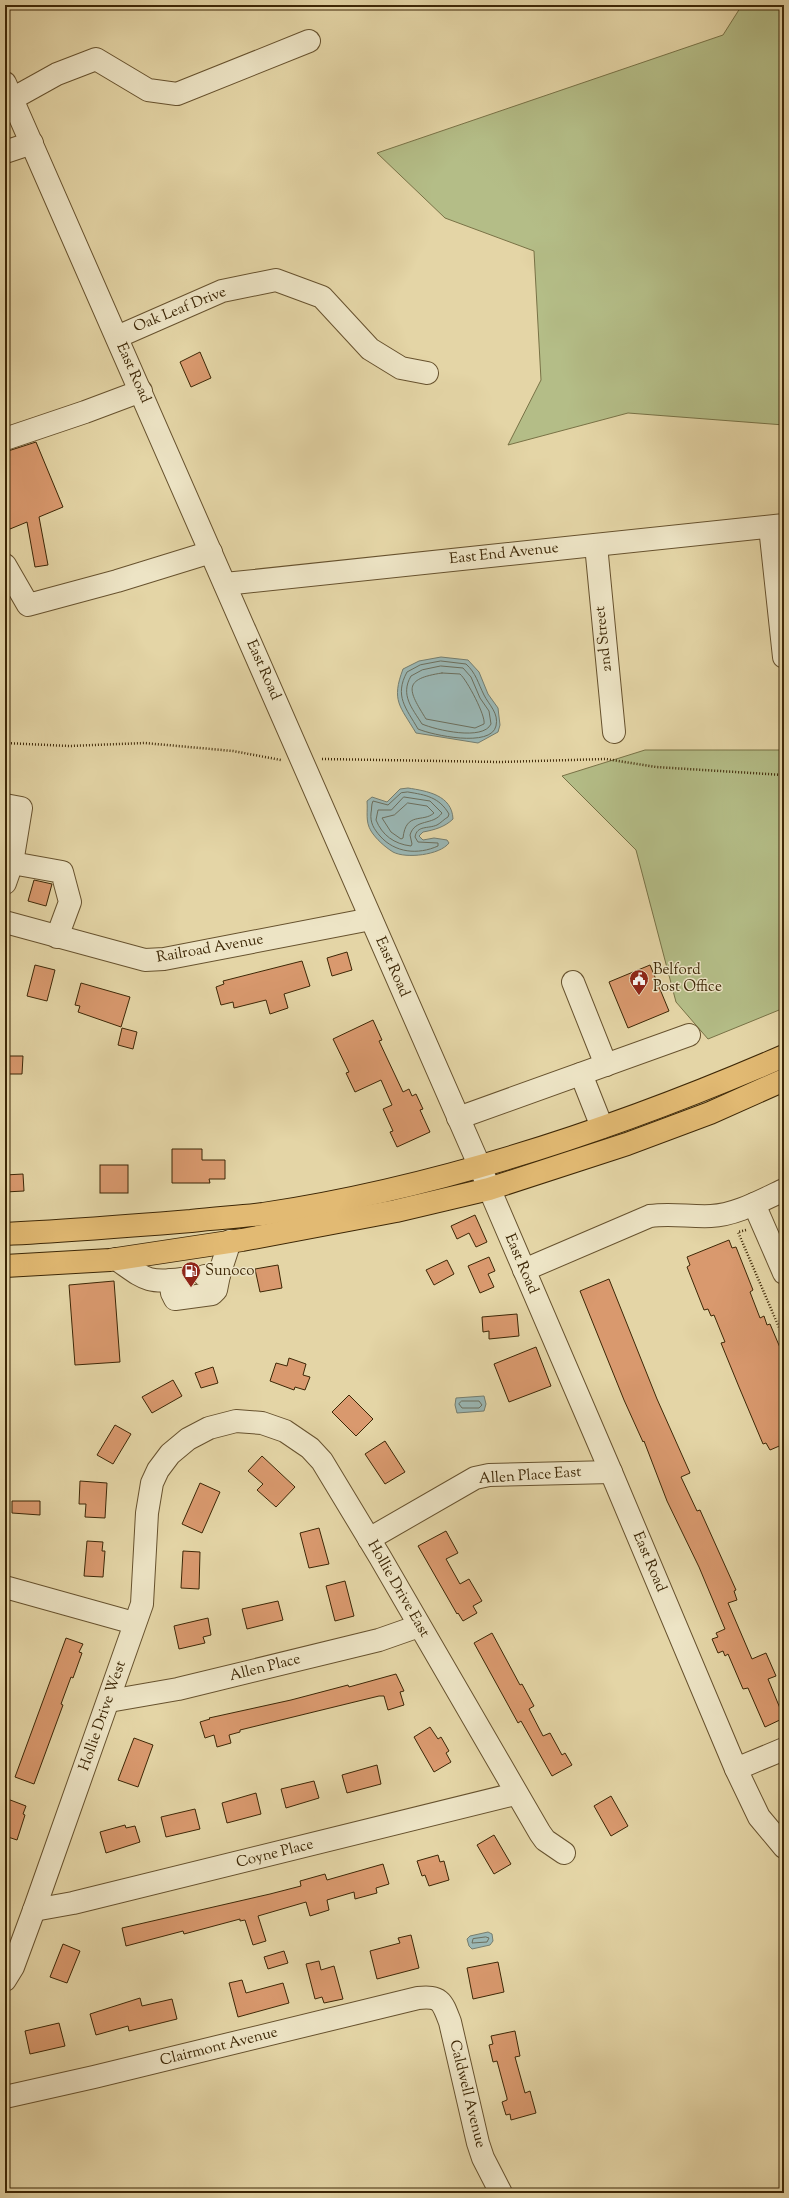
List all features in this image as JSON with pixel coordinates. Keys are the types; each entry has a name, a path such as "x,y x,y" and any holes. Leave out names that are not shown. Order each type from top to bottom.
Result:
{"highway":[{"path":"5,1234 133,1226 262,1214 346,1199 480,1167 602,1127 719,1084 784,1056"},
{"path":"5,1266 62,1264 116,1259 230,1241 324,1226 489,1189 627,1144 710,1113 784,1080"}],"street":[{"path":"9,91 96,59 148,90 178,94 309,41"},
{"name":"East Road","path":"9,91 480,1167 736,1769 759,1817 784,1847"},
{"path":"5,152 32,143"},
{"name":"Oak Leaf Drive","path":"117,337 222,291 276,280 322,297 370,349 401,368 427,373"},
{"path":"5,439 141,391"},
{"path":"777,526 784,657"},
{"name":"East End Avenue","path":"225,584 777,526"},
{"name":"2nd Street","path":"596,545 614,732"},
{"path":"5,565 28,605 117,581 211,552"},
{"path":"5,805 20,808 8,873 62,872 70,902 57,937"},
{"name":"Railroad Avenue","path":"5,922 145,960 158,959 371,919"},
{"path":"573,982 606,1065"},
{"path":"458,1118 689,1035"},
{"path":"581,1074 602,1127"},
{"path":"524,1270 650,1216 669,1213 712,1216 754,1204 784,1190"},
{"path":"754,1204 782,1264"},
{"path":"116,1259 143,1278 156,1282 176,1280 172,1293 175,1299 212,1294 216,1290 212,1276 230,1241"},
{"name":"Hollie Drive East","path":"176,1449 194,1434 209,1428 236,1421 262,1423 285,1431 310,1448 322,1461 369,1539 515,1794 545,1840 564,1853"},
{"name":"Hollie Drive West","path":"5,1980 13,1967 34,1910 142,1604 147,1513 150,1492 158,1470 176,1449"},
{"name":"Allen Place East","path":"369,1539 475,1478 489,1475 611,1472"},
{"path":"5,1587 134,1624"},
{"name":"Allen Place","path":"109,1701 186,1687 379,1640 419,1626"},
{"path":"736,1769 784,1748"},
{"name":"Coyne Place","path":"34,1910 88,1899 515,1794"},
{"name":"Clairmont Avenue","path":"5,2097 94,2077 418,1998 433,1997"},
{"name":"Caldwell Avenue","path":"433,1997 438,1998 444,2007 450,2022 478,2143 483,2158 501,2193"}],"path":[{"path":"5,743 69,746 145,743 233,751 286,760"},
{"path":"316,759 500,762 606,758 656,767 784,775"},
{"path":"748,1229 738,1232 784,1339"}],"green space":[{"path":"742,5 784,5 784,425 628,413 508,445 541,380 534,251 445,218 377,153 723,35"},
{"path":"645,750 784,750 784,1008 708,1039 676,1002 636,850 562,776"}],"water":[{"path":"441,657 468,660 479,672 488,694 498,708 500,725 498,732 478,743 416,733 399,703 399,680 403,669 419,661"},
{"path":"408,788 430,793 443,799 448,804 452,811 453,819 443,826 423,832 419,836 423,840 434,838 447,840 449,843 445,847 422,855 399,854 393,852 384,845 371,831 367,820 367,801 372,797 387,802 400,789"},
{"path":"484,1396 486,1404 484,1411 457,1413 455,1405 456,1398"},
{"path":"488,1932 492,1934 493,1941 490,1945 472,1949 469,1946 467,1939 470,1936"}],"building":[{"path":"200,352 211,378 191,387 180,362"},
{"path":"36,442 63,507 39,517 48,565 35,567 27,522 10,529 5,517 5,452"},
{"path":"34,880 52,884 46,906 28,901"},
{"path":"347,952 352,970 332,976 327,958"},
{"path":"302,961 310,986 284,994 288,1008 270,1014 266,1000 234,1008 233,1002 221,1005 216,987 224,984 223,981"},
{"path":"35,965 55,970 47,1001 27,996"},
{"name":"Belford Post Office","path":"650,965 669,1011 628,1028 609,982"},
{"path":"81,983 130,997 121,1027 78,1012 80,1006 75,1005"},
{"path":"373,1020 382,1040 379,1041 403,1092 409,1089 412,1096 416,1094 423,1109 420,1110 430,1132 397,1147 390,1132 393,1131 383,1109 392,1105 381,1080 355,1092 346,1073 349,1072 333,1039"},
{"path":"122,1028 137,1032 133,1049 118,1045"},
{"path":"7,1056 23,1056 22,1074 7,1074"},
{"path":"172,1149 202,1149 202,1160 225,1160 225,1179 209,1179 210,1183 172,1183"},
{"path":"100,1165 128,1165 128,1193 100,1193"},
{"path":"23,1174 24,1191 5,1192 5,1175"},
{"path":"475,1215 487,1242 476,1247 469,1233 457,1239 451,1226"},
{"path":"729,1240 732,1248 736,1247 753,1290 750,1292 760,1318 764,1316 767,1325 770,1324 784,1357 784,1444 770,1450 766,1443 763,1444 739,1387 721,1343 725,1342 714,1315 711,1316 708,1309 704,1310 687,1267 690,1265 687,1257"},
{"path":"489,1257 495,1271 488,1274 494,1287 480,1293 468,1266"},
{"path":"447,1260 454,1274 434,1285 426,1270"},
{"path":"278,1265 282,1288 260,1292 255,1269"},
{"path":"609,1279 657,1399 690,1473 681,1477 697,1511 700,1510 736,1590 734,1591 737,1600 728,1603 752,1659 766,1653 776,1676 768,1679 784,1718 765,1727 748,1688 743,1689 728,1654 725,1656 723,1651 718,1653 712,1639 718,1637 716,1633 725,1629 699,1567 667,1501 644,1441 643,1442 624,1400 580,1291"},
{"path":"114,1281 120,1362 75,1365 69,1285"},
{"path":"517,1314 519,1336 489,1339 489,1331 483,1332 482,1317"},
{"path":"536,1347 551,1386 509,1402 494,1364"},
{"path":"289,1358 306,1364 303,1375 310,1377 305,1390 295,1387 294,1390 270,1381 276,1363 287,1366"},
{"path":"213,1367 218,1383 201,1388 195,1373"},
{"path":"173,1380 182,1396 152,1413 142,1397"},
{"path":"349,1395 373,1419 356,1436 332,1412"},
{"path":"115,1425 131,1434 113,1464 97,1455"},
{"path":"385,1441 405,1472 385,1484 365,1454"},
{"path":"262,1456 295,1487 276,1507 257,1490 263,1484 248,1471"},
{"path":"80,1481 107,1483 105,1518 85,1517 86,1504 79,1504"},
{"path":"200,1483 220,1492 202,1533 182,1524"},
{"path":"12,1501 40,1501 40,1515 12,1513"},
{"path":"319,1528 329,1564 309,1568 300,1533"},
{"path":"446,1531 458,1553 446,1559 460,1584 469,1579 482,1601 473,1606 477,1613 463,1621 458,1613 457,1614 418,1546"},
{"path":"87,1541 103,1542 102,1551 105,1551 103,1577 84,1576"},
{"path":"183,1551 200,1552 199,1589 181,1588"},
{"path":"345,1581 354,1616 335,1621 326,1586"},
{"path":"278,1601 283,1620 247,1629 242,1609"},
{"path":"208,1618 211,1635 203,1637 205,1643 179,1649 174,1626"},
{"path":"492,1633 520,1685 522,1684 534,1706 529,1709 543,1736 550,1733 562,1755 565,1753 572,1765 552,1776 521,1721 518,1723 474,1643"},
{"path":"66,1638 83,1644 79,1652 82,1653 61,1704 63,1705 34,1784 15,1777"},
{"path":"396,1674 404,1691 400,1692 404,1705 388,1710 384,1696 379,1696 240,1730 240,1732 229,1735 231,1743 217,1747 214,1735 205,1738 200,1722 210,1719 209,1718 291,1700 348,1685 349,1687"},
{"path":"430,1727 438,1739 441,1737 449,1751 446,1753 451,1762 434,1772 414,1737"},
{"path":"134,1738 153,1745 138,1787 118,1780"},
{"path":"377,1765 381,1784 347,1793 342,1775"},
{"path":"314,1781 319,1798 286,1808 281,1789"},
{"path":"256,1793 261,1814 227,1823 222,1803"},
{"path":"611,1796 628,1826 611,1836 594,1806"},
{"path":"5,1798 26,1806 23,1814 25,1815 17,1840 5,1836"},
{"path":"195,1809 200,1829 166,1837 161,1817"},
{"path":"125,1825 126,1828 135,1826 140,1842 106,1853 100,1832"},
{"path":"494,1835 511,1864 494,1874 477,1845"},
{"path":"438,1855 440,1862 444,1861 449,1880 429,1886 425,1875 422,1876 417,1861"},
{"path":"383,1864 389,1884 376,1888 377,1893 355,1899 354,1892 327,1900 329,1910 310,1916 306,1902 258,1916 266,1941 253,1945 245,1920 240,1921 240,1919 184,1934 183,1931 126,1946 122,1928 301,1886 300,1881 325,1874 327,1880"},
{"path":"411,1935 419,1968 377,1979 370,1951 400,1943 398,1938"},
{"path":"63,1944 80,1951 67,1983 50,1977"},
{"path":"284,1951 288,1963 268,1969 264,1957"},
{"path":"319,1961 321,1970 334,1966 343,1999 324,2003 322,1997 315,1999 306,1964"},
{"path":"498,1962 504,1992 473,1999 467,1968"},
{"path":"242,1980 246,1993 283,1983 289,2003 238,2017 229,1983"},
{"path":"140,1998 142,2006 172,1999 177,2019 129,2031 128,2026 96,2035 90,2014"},
{"path":"59,2023 65,2046 30,2054 25,2031"},
{"path":"515,2031 520,2056 515,2057 525,2093 530,2091 536,2113 511,2120 510,2114 506,2115 502,2102 507,2100 507,2098 497,2061 493,2062 489,2045 493,2044 491,2036"}],"place":[{"name":"Belford Post Office","path":"639,996"},
{"name":"Sunoco","path":"191,1288"}]}
